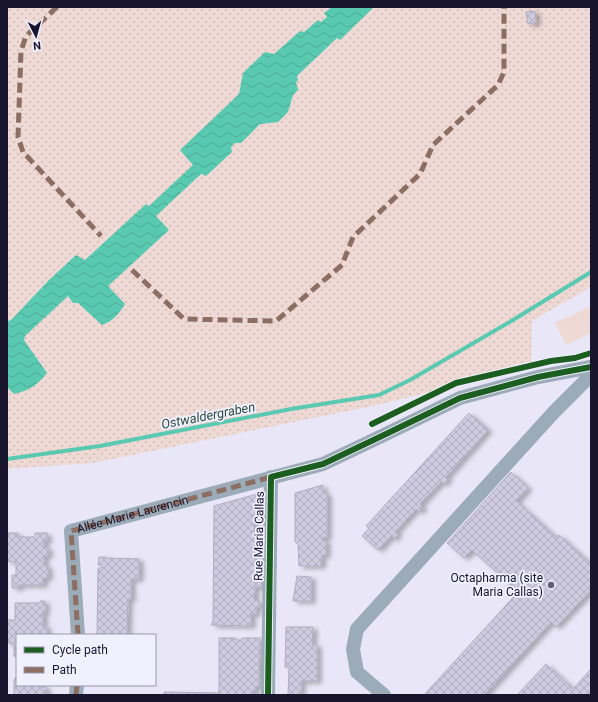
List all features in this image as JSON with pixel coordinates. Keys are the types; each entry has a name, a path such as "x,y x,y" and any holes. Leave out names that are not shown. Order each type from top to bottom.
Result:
{"street":[{"name":"Rue Maria Callas","path":"268,695 271,477 323,464 460,398 538,377 591,367"},
{"path":"384,695 357,672 353,649 357,629 554,412 591,375"},
{"name":"Allée Marie Laurencin","path":"78,634 71,531 271,477"}],"shaded area":[{"path":"7,7 591,7 591,287 532,321 531,367 377,405 93,463 7,469"},
{"path":"591,306 591,333 566,345 555,323"}],"water":[{"path":"332,7 374,7 340,40 337,38 297,76 298,80 296,82 298,90 293,95 288,112 278,122 260,124 241,143 235,143 231,147 232,152 206,176 201,174 156,216 169,230 108,286 125,304 115,317 102,325 78,303 73,303 68,296 25,336 24,340 47,373 32,387 14,394 7,387 7,322 12,319 49,280 76,255 85,260 146,204 149,206 193,165 180,150 239,94 243,73 265,52 274,54 300,31 304,32 318,20 321,22 327,17 324,13"}],"building":[{"path":"535,11 536,23 528,24 526,12"},
{"path":"469,413 488,430 446,477 448,479 444,484 441,482 420,504 423,507 419,512 416,509 395,532 398,534 394,539 391,536 378,550 362,536 369,528 366,526"},
{"name":"Octapharma (site Maria Callas)","path":"511,472 528,488 516,501 557,538 559,535 591,564 591,590 556,627 551,622 484,695 424,695 518,592 472,550 464,558 447,543"},
{"path":"323,485 323,493 327,493 327,537 322,538 322,541 326,541 326,555 322,555 321,566 299,566 298,543 295,542 295,493"},
{"path":"257,494 257,500 262,499 261,518 255,518 254,532 261,532 261,538 257,538 257,545 255,545 255,557 261,557 261,587 255,587 254,601 260,601 260,607 256,607 256,614 251,614 251,626 211,625 213,621 214,506"},
{"path":"7,533 18,533 17,537 35,537 35,533 47,533 47,541 44,541 44,547 48,548 48,556 44,556 44,566 48,566 48,578 43,578 43,585 19,585 19,588 12,588 12,575 16,575 16,562 7,561"},
{"path":"99,557 139,559 139,579 131,579 131,599 128,599 127,633 130,634 97,634 98,568 102,568 102,565 98,565"},
{"path":"297,576 311,577 311,601 293,601"},
{"path":"40,601 45,601 45,613 41,613 41,615 43,615 43,627 47,627 47,634 16,634 16,657 14,656 14,644 7,643 7,620 15,620 15,603 40,603"},
{"path":"286,627 313,627 312,645 317,645 317,681 301,681 301,695 288,695 289,668 285,667"},
{"path":"219,638 235,638 235,640 242,640 242,638 260,638 259,686 255,686 253,695 164,695 164,692 219,693"},
{"path":"546,664 573,689 591,669 591,695 517,695"},
{"path":"16,677 16,686 46,687 46,695 14,695 14,680"}],"waterway":[{"name":"Ostwaldergraben","path":"7,459 100,446 291,409 379,395 410,380 513,320 591,272"}],"marked path":[{"path":"57,7 26,36 21,51 18,137 23,152 101,236"},
{"path":"132,270 184,319 276,321 342,265 353,237 420,174 433,145 498,85 504,72 504,7"},
{"path":"78,634 71,531 271,477"},
{"path":"76,695 77,686"}],"cycle path":[{"path":"372,424 456,383 551,361 575,358 591,353"},
{"path":"268,695 271,477 323,464 460,398 538,377 591,367"}],"place":[{"name":"Octapharma (site Maria Callas)","path":"551,585"}]}
